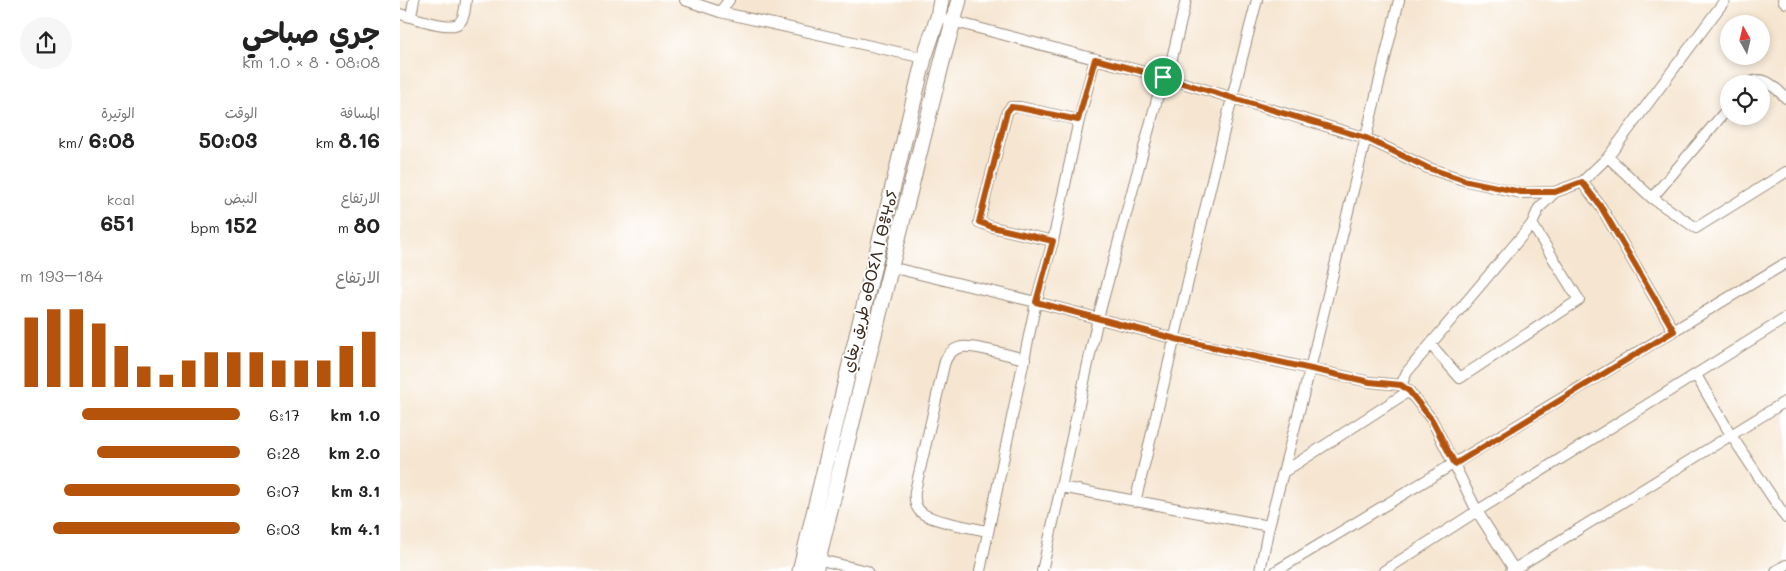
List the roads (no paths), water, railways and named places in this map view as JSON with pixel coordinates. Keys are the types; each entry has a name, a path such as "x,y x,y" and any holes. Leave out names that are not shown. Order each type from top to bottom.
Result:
{"main road":[{"name":"طريق بغاي ⴰⴱⵔⵉⴷ ⵏ ⴱⴻⵖⴰⵢ","path":"812,562 924,58 938,17 941,0"},
{"name":"طريق بغاي ⴰⴱⵔⵉⴷ ⵏ ⴱⴻⵖⴰⵢ","path":"800,571 812,562 959,0"}],"street":[{"path":"411,16 414,0"},
{"path":"400,14 454,26 459,24 462,18 466,0"},
{"path":"685,0 720,12 924,58"},
{"path":"720,12 729,0"},
{"path":"1042,571 1098,318 1163,77 1170,71 1186,0"},
{"path":"1135,502 1176,339 1231,98 1257,0"},
{"path":"1260,571 1269,526 1310,369 1399,0"},
{"path":"938,17 1163,77 1366,138 1428,168 1467,181 1521,192 1555,192 1582,182 1608,157 1725,0"},
{"path":"1783,0 1786,3"},
{"path":"980,571 1036,302 1053,241 1078,120 1095,59"},
{"path":"1770,83 1786,98"},
{"path":"1053,241 992,227 979,222 1007,112 1011,107 1078,120"},
{"path":"1652,198 1720,118"},
{"path":"1608,157 1652,198 1696,228 1707,219 1786,172"},
{"path":"1582,182 1601,207 1674,331"},
{"path":"1282,473 1405,388 1407,372 1432,345 1532,224 1539,208 1555,192"},
{"path":"1432,345 1460,378 1579,300 1532,224"},
{"path":"1276,571 1786,263"},
{"path":"890,267 1036,302 1176,339 1405,388 1432,420 1477,511 1514,570 1786,401"},
{"path":"1384,571 1786,318"},
{"path":"988,531 926,516 917,508 915,492 945,361 951,352 967,346 1025,359"},
{"path":"1696,375 1731,435 1786,518"},
{"path":"1061,488 1269,526"},
{"path":"812,562 867,571"},
{"path":"1776,571 1786,565"}]}
